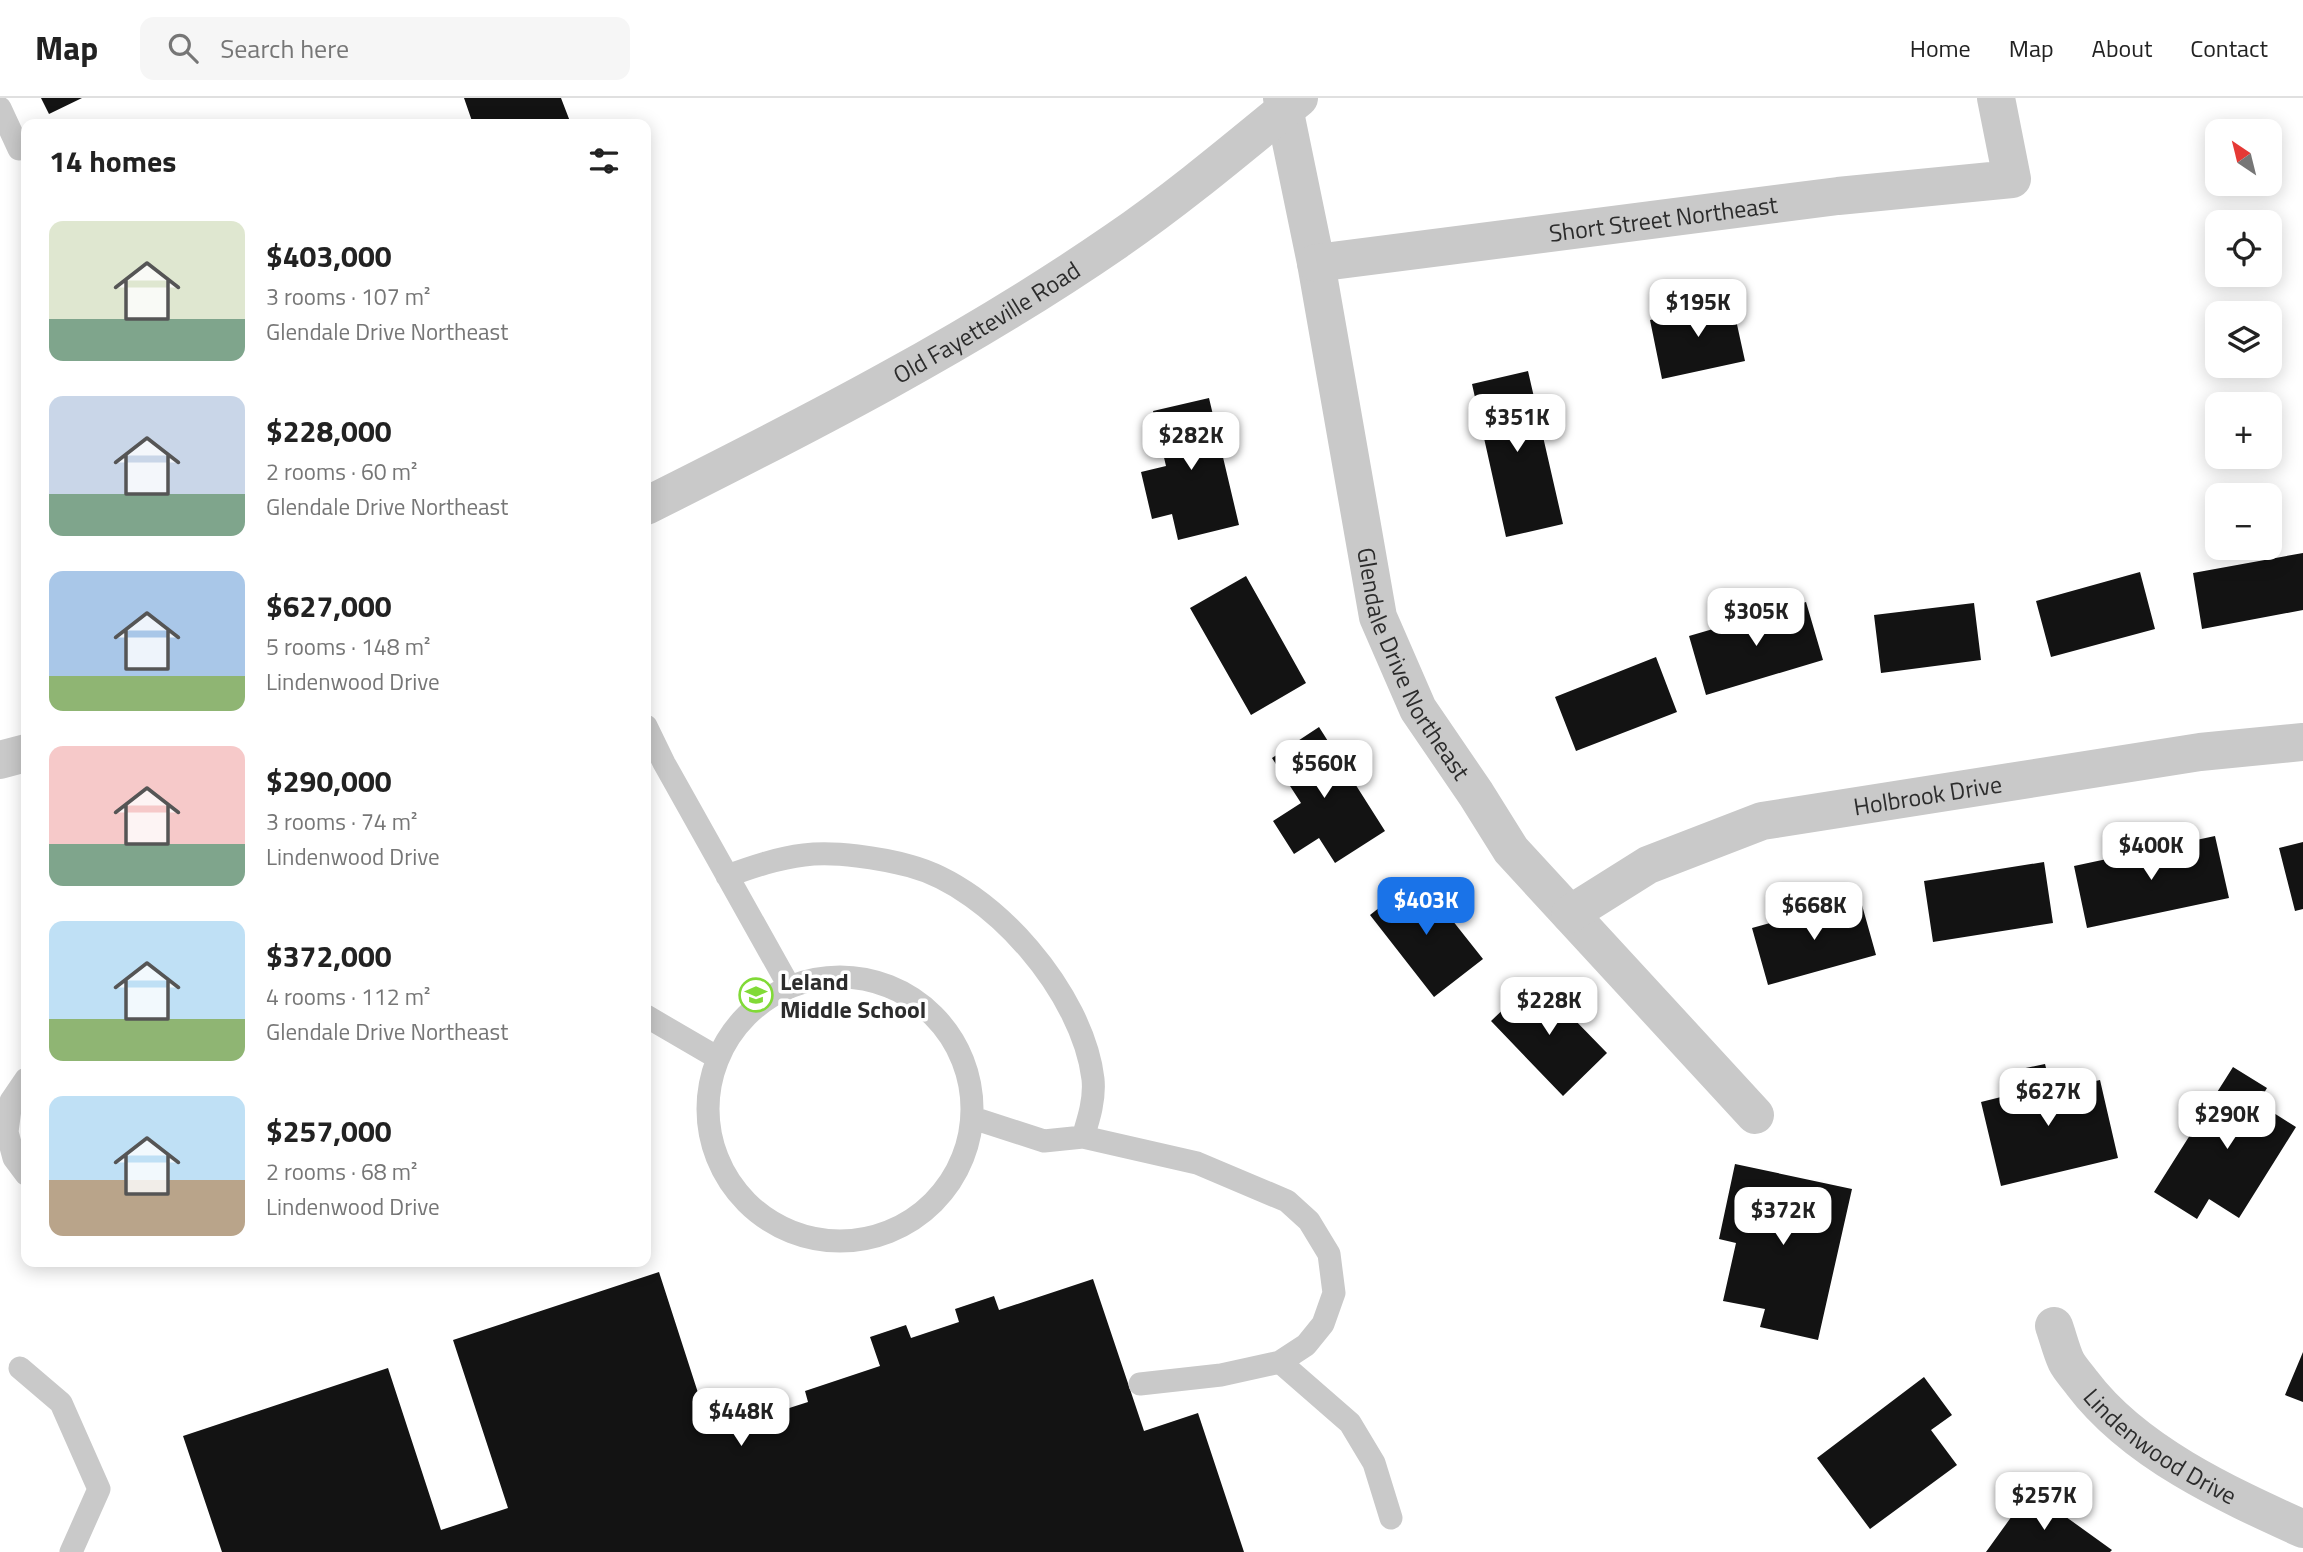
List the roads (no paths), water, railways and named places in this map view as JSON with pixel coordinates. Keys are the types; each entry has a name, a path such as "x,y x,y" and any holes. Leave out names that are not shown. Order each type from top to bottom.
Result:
{"street":[{"name":"Short Street Northeast","path":"1316,263 1838,196 2012,179 1996,98"},
{"name":"Glendale Drive Northeast","path":"1288,102 1378,617 1418,709 1511,850 1755,1115"},
{"name":"Old Fayetteville Road","path":"651,503 884,382 1017,304 1116,241 1200,179 1288,102"},
{"name":"Holbrook Drive","path":"1570,914 1648,865 1762,821 2200,752 2303,742"},
{"path":"0,760 21,754"},
{"name":"Lindenwood Drive","path":"2054,1326 2067,1362 2091,1395 2116,1422 2153,1449 2203,1479 2303,1529"}],"lane":[{"path":"0,108 19,149"},
{"path":"651,749 655,768 727,876 789,986"},
{"path":"727,876 806,855 846,856 911,866 938,876 963,891 990,912 1039,958 1082,1032 1093,1080 1091,1111 1083,1137"},
{"path":"833,976 877,981 918,1000 950,1032 969,1073 973,1118 962,1162 936,1200 899,1228 855,1241 809,1238 767,1220 733,1189 712,1148 708,1102 718,1058 735,1028 759,1003 789,986 833,976"},
{"path":"651,1019 718,1058"},
{"path":"21,1086 11,1101 8,1132 14,1158 21,1167"},
{"path":"973,1118 1044,1141 1083,1137 1197,1163 1287,1200 1309,1221 1328,1254 1334,1293 1323,1324 1306,1345 1280,1362 1222,1375 1140,1384"},
{"path":"1280,1362 1350,1423 1374,1463 1391,1518"},
{"path":"20,1368 61,1403 99,1489 71,1552"}],"place":[{"name":"Leland Middle School","path":"756,995"}]}
